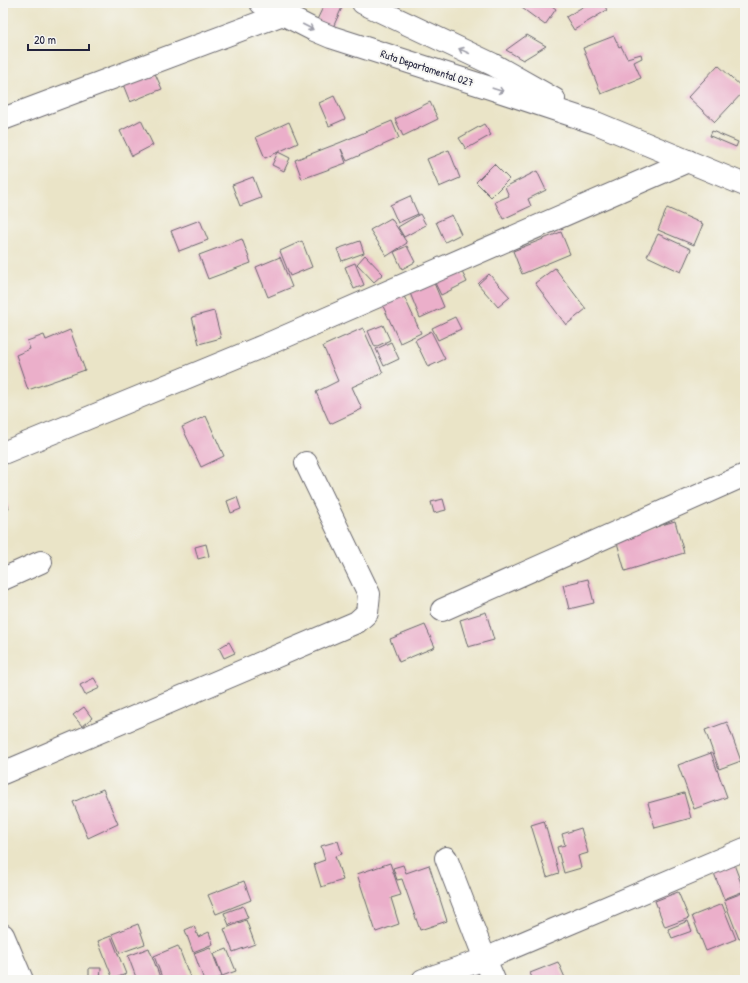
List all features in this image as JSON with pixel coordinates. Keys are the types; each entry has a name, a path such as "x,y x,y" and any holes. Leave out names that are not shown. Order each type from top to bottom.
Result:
{"street":[{"name":"Ruta Departamental 027","path":"261,3 330,37 487,87 596,124 745,185"},
{"name":"Ruta Departamental 027","path":"363,3 492,64 596,124"},
{"path":"3,119 283,14"},
{"path":"3,453 268,344 688,161"},
{"path":"3,772 357,622 367,613 369,594 306,464"},
{"path":"442,610 745,475"},
{"path":"3,579 41,562"},
{"path":"423,980 485,959 745,850"},
{"path":"446,858 494,980"},
{"path":"3,935 22,980"}],"building":[{"path":"325,3 344,3 330,34 314,26"},
{"path":"526,3 548,3 556,9 545,25 522,8"},
{"path":"589,3 603,3 607,10 574,30 566,17"},
{"path":"527,35 546,46 523,60 506,50"},
{"path":"614,36 619,47 621,46 627,58 641,54 642,58 634,62 641,78 601,94 583,48"},
{"path":"718,65 745,90 715,122 688,97"},
{"path":"153,69 162,89 130,102 122,82"},
{"path":"334,96 345,119 329,126 319,103"},
{"path":"430,102 438,119 403,136 395,119"},
{"path":"141,120 153,145 132,156 120,131"},
{"path":"392,121 399,138 347,161 341,149 346,163 302,179 295,160"},
{"path":"289,122 298,143 265,158 256,137"},
{"path":"484,124 491,135 466,149 459,138"},
{"path":"712,131 738,142 736,147 710,136"},
{"path":"449,150 460,178 439,187 427,159"},
{"path":"278,152 290,158 284,171 272,165"},
{"path":"494,164 509,179 491,197 476,182"},
{"path":"537,171 546,190 528,199 531,206 503,219 495,202 509,196 505,187"},
{"path":"253,177 261,198 240,206 232,185"},
{"path":"410,196 418,214 398,223 390,205"},
{"path":"667,208 703,224 694,245 658,230"},
{"path":"420,214 426,225 404,237 398,227"},
{"path":"452,215 461,234 445,242 436,222"},
{"path":"391,218 407,243 387,256 370,230"},
{"path":"200,220 208,240 179,251 171,231"},
{"path":"561,232 570,254 522,274 513,251"},
{"path":"658,234 691,249 681,272 647,256"},
{"path":"242,239 251,263 208,279 199,255"},
{"path":"302,241 312,267 290,276 280,251"},
{"path":"360,241 364,253 342,261 337,249"},
{"path":"407,246 415,262 402,269 394,252"},
{"path":"365,255 383,274 374,282 357,264"},
{"path":"280,257 292,287 268,297 256,267"},
{"path":"355,263 364,285 354,289 345,267"},
{"path":"459,266 467,282 441,295 433,279"},
{"path":"555,268 586,309 566,325 535,283"},
{"path":"489,274 510,297 498,307 478,284"},
{"path":"434,283 444,307 420,318 410,293"},
{"path":"403,294 421,333 400,343 382,304"},
{"path":"214,311 221,338 199,344 192,317"},
{"path":"455,317 461,329 438,340 432,328"},
{"path":"383,325 390,340 375,347 368,331"},
{"path":"363,328 383,373 352,387 362,409 330,424 316,392 338,381 323,346"},
{"path":"70,330 85,370 28,390 16,355 30,349 27,341 44,335 46,340"},
{"path":"431,331 445,359 428,367 415,340"},
{"path":"391,342 399,359 384,366 376,349"},
{"path":"206,416 224,456 201,467 182,427"},
{"path":"3,495 9,508 3,510"},
{"path":"237,497 241,509 231,513 227,501"},
{"path":"443,499 446,510 434,513 431,502"},
{"path":"675,521 684,553 625,571 616,539"},
{"path":"206,544 209,556 198,559 195,547"},
{"path":"588,579 594,603 569,609 563,585"},
{"path":"486,612 494,640 468,647 460,620"},
{"path":"425,625 435,647 399,662 390,639"},
{"path":"229,642 235,653 224,658 219,648"},
{"path":"94,678 100,688 85,695 80,685"},
{"path":"84,707 92,718 82,726 73,715"},
{"path":"727,722 741,761 719,769 705,730"},
{"path":"711,753 727,797 694,809 678,765"},
{"path":"103,789 118,824 88,838 73,802"},
{"path":"684,793 691,818 655,828 648,803"},
{"path":"544,821 559,873 547,877 531,825"},
{"path":"581,828 588,853 578,856 581,868 564,873 557,847 565,845 562,834"},
{"path":"338,841 342,854 335,856 343,880 321,887 314,864 325,860 321,846"},
{"path":"732,859 744,891 724,899 712,868"},
{"path":"390,863 401,895 391,898 399,924 376,932 357,874"},
{"path":"403,865 406,873 429,865 447,921 420,930 402,879 397,880 393,868"},
{"path":"244,881 251,900 216,914 208,895"},
{"path":"678,892 689,918 665,927 655,901"},
{"path":"745,892 745,936 739,939 724,900"},
{"path":"722,904 736,939 706,951 692,916"},
{"path":"243,906 248,918 229,925 224,913"},
{"path":"246,920 255,944 233,952 224,929"},
{"path":"688,921 692,931 672,938 668,929"},
{"path":"138,924 145,944 120,953 112,934"},
{"path":"194,926 198,937 209,932 213,944 193,952 185,930"},
{"path":"111,936 126,974 113,979 98,941"},
{"path":"178,946 190,977 182,980 163,980 154,956"},
{"path":"210,947 222,977 214,980 204,980 194,953"},
{"path":"149,948 160,977 153,980 137,980 128,956"},
{"path":"227,949 236,971 222,976 214,954"},
{"path":"558,962 566,980 533,980 530,973"},
{"path":"89,968 101,968 100,980 89,980"}]}
